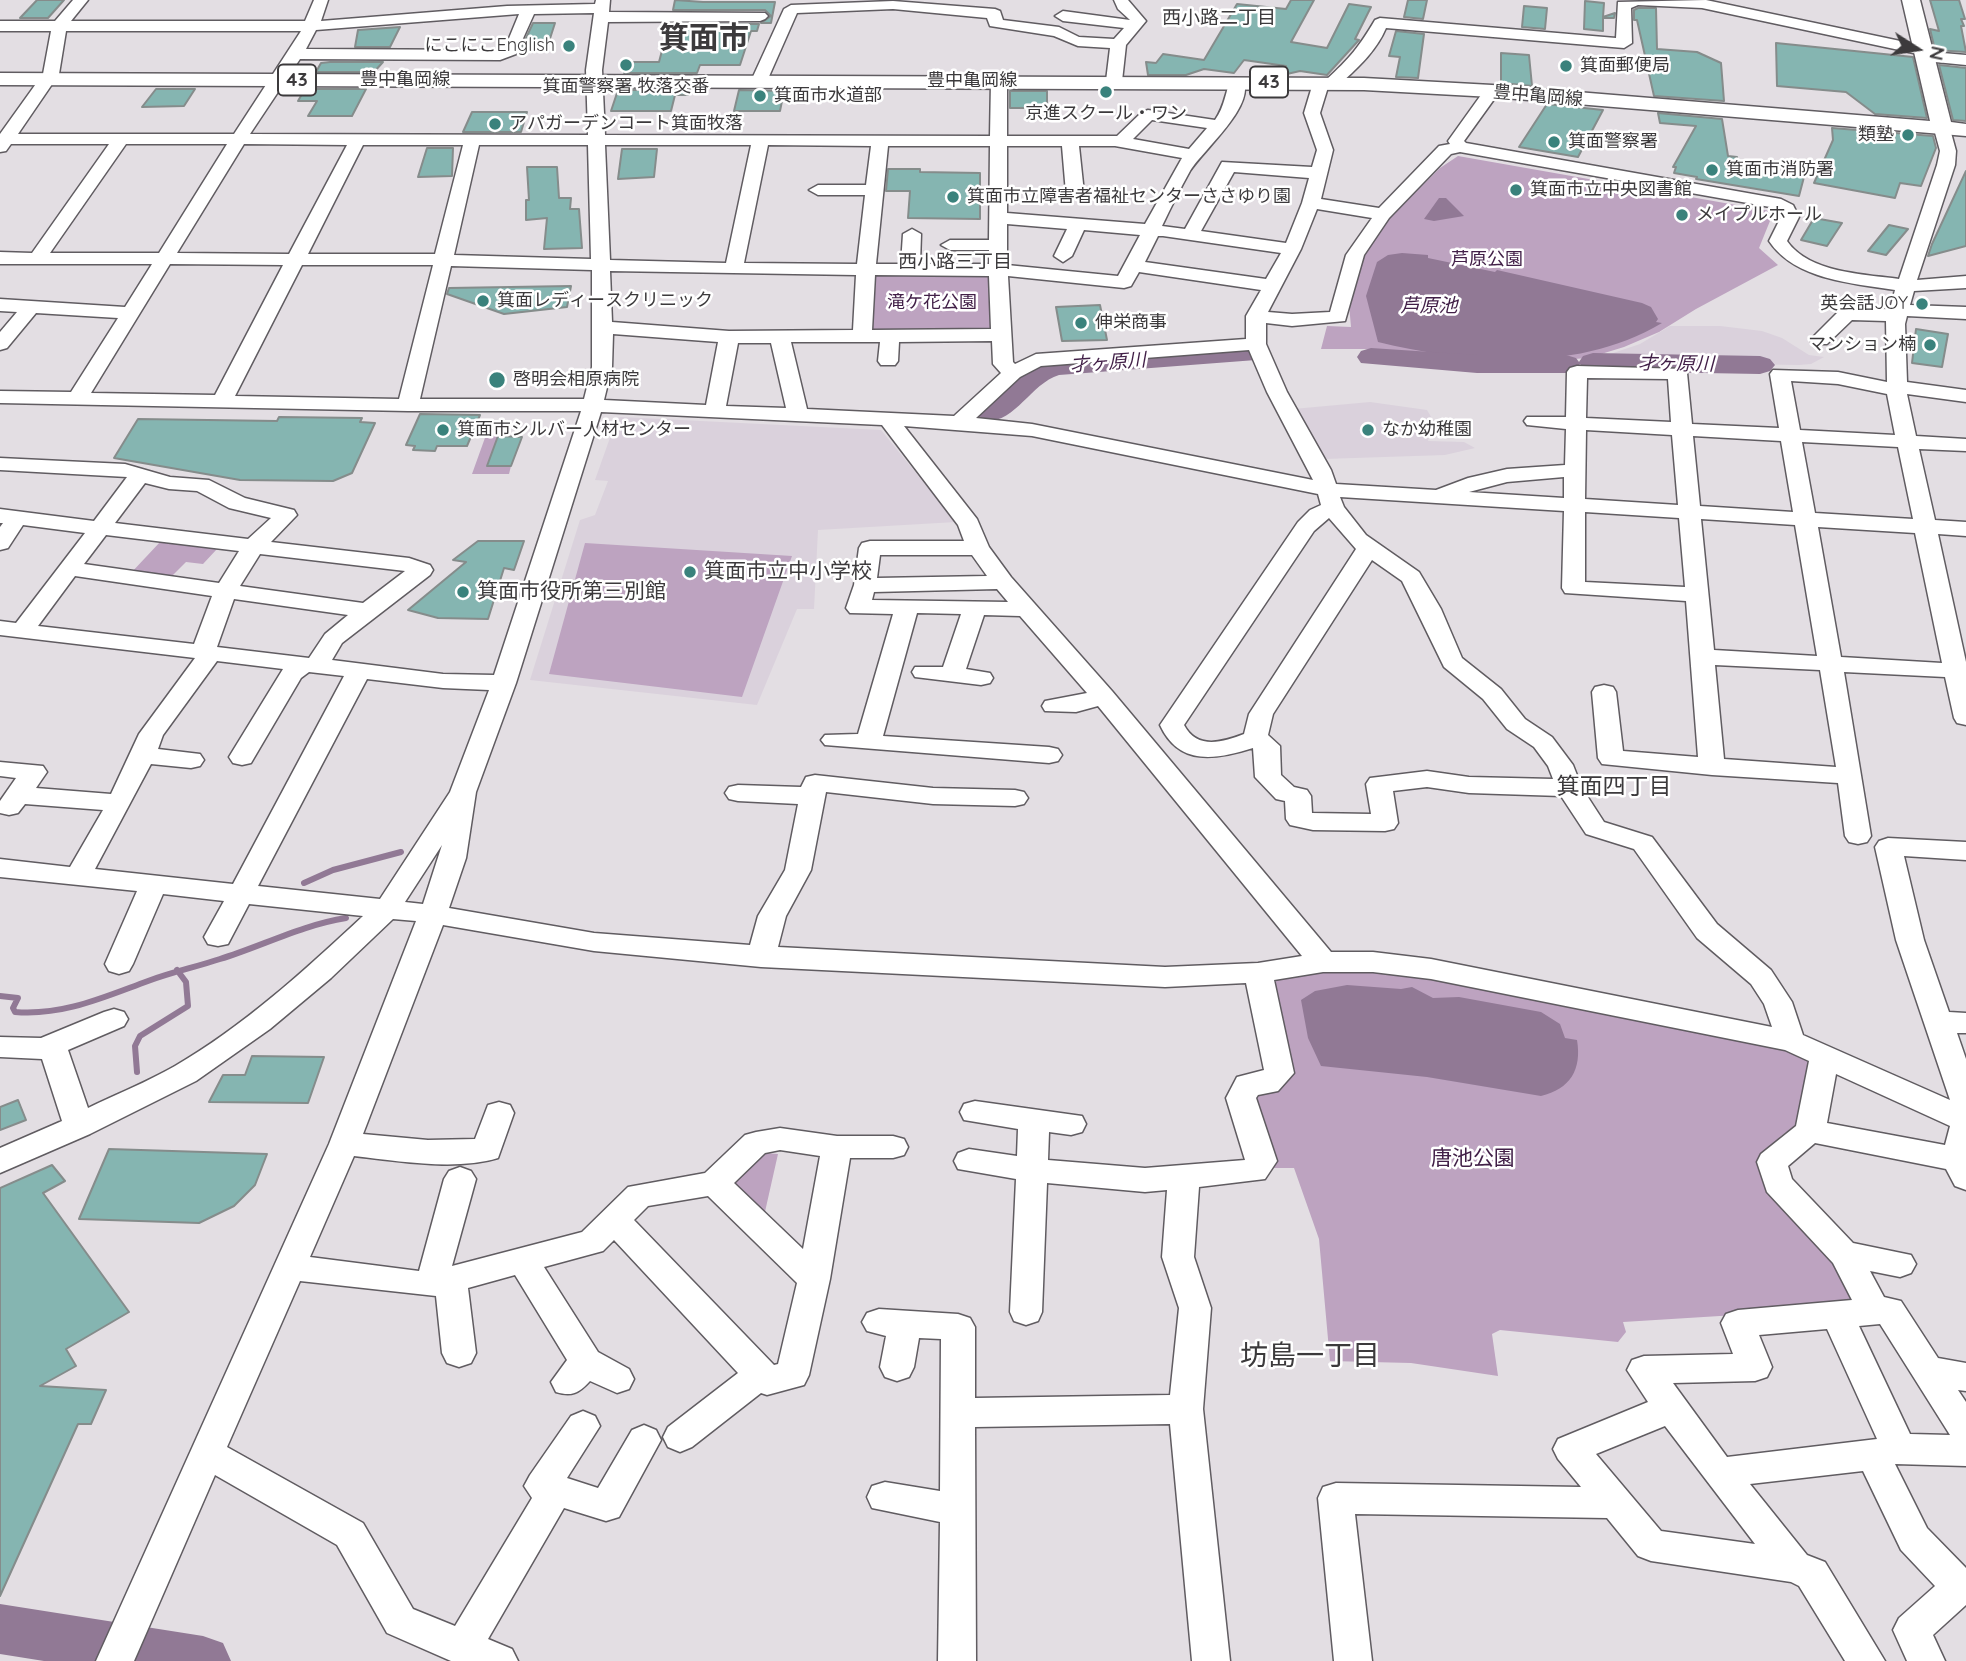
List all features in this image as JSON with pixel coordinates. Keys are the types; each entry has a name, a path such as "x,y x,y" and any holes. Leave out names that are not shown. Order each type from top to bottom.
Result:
{"main road":[{"path":"1911,0 1942,129"},
{"name":"豊中亀岡線","path":"0,79 1326,83 1492,91 1966,130"}],"street":[{"path":"2,142 48,79 59,26 81,0"},
{"path":"78,398 276,80 297,54 313,26 321,0"},
{"path":"492,0 508,10"},
{"path":"1114,81 1118,44 1138,21 1136,16 1123,6 1121,0"},
{"path":"1791,1041 1778,1002 1761,977 1707,931 1643,843 1595,828 1569,788 1560,765 1543,742 1516,724 1492,694 1452,662 1411,576 1358,540 1330,499 1277,392 1256,344 1256,316 1292,249 1311,203 1325,150 1312,113 1326,83 1366,51 1375,38 1380,23 1623,43 1623,5 1638,1 1698,2 1966,60"},
{"path":"759,81 791,9 854,5 926,7 922,18 995,23 1059,32 1062,36 1079,40 1118,44"},
{"path":"0,26 313,26 508,10 602,8 658,17 789,16"},
{"path":"115,1661 344,1144 433,914 453,858 463,792 503,683 593,405 603,367 604,327 595,80 602,8"},
{"path":"297,54 500,55 511,51 529,9"},
{"path":"1063,16 1135,25"},
{"path":"205,44 219,26"},
{"path":"999,81 998,270 1003,364 1013,373"},
{"path":"0,258 445,260 734,269 998,270 1124,282 1134,267 1148,231 1193,155 1235,103 1237,82"},
{"path":"1460,147 1456,141 1492,91"},
{"path":"1121,142 1147,115 1218,125"},
{"path":"1942,129 1948,151 1946,165 1895,324 1899,385 1966,396"},
{"path":"2,142 121,139 998,140 1121,142 1193,155"},
{"path":"37,258 121,139"},
{"path":"734,269 761,140"},
{"path":"862,334 880,140"},
{"path":"222,401 357,141"},
{"path":"408,404 472,141"},
{"path":"1070,141 1075,193"},
{"path":"1256,316 1292,320 1338,317 1354,255 1384,214 1446,150 1460,147 1775,203 1787,209 1790,217 1778,241 1781,250 1795,260 1847,277 1906,286 1966,282"},
{"path":"1190,235 1228,166 1317,173"},
{"path":"818,190 876,190"},
{"path":"1311,203 1384,214"},
{"path":"998,218 1190,235 1292,249"},
{"path":"1063,256 1077,225"},
{"path":"910,270 912,233"},
{"path":"950,245 998,245"},
{"path":"1134,267 1273,286"},
{"path":"0,305 133,313"},
{"path":"0,344 31,307"},
{"path":"1820,340 1847,314 1966,313"},
{"path":"604,327 729,337 1003,335"},
{"path":"888,360 890,334"},
{"path":"715,412 729,337"},
{"path":"780,338 798,415"},
{"path":"959,423 1013,373 1035,360 1256,344"},
{"path":"1698,595 1573,587 1577,372 1677,373 1704,657 1712,767"},
{"path":"1857,836 1850,776 1780,374 1838,378 1896,390 1905,441 1961,671 1966,718"},
{"path":"0,397 593,405 959,423 1032,430 1330,499 1438,497 1966,529"},
{"path":"888,419 969,524 978,548 1003,582 1103,696 1323,962"},
{"path":"1534,421 1966,445"},
{"path":"0,464 125,470 169,484 201,485 237,503 286,515 251,548 225,592 207,653 151,734 143,756 78,876"},
{"path":"1438,497 1475,481 1529,470 1574,471"},
{"path":"11,630 70,569 140,475"},
{"path":"1255,738 1235,747 1211,749 1180,740 1172,724 1306,527 1330,499"},
{"path":"0,543 9,517 409,565 422,570 333,639 311,665 292,674 242,757"},
{"path":"1255,738 1261,714 1369,547"},
{"path":"978,548 870,548 865,585 858,608 907,606 1028,609"},
{"path":"70,569 370,611"},
{"path":"865,585 1003,582"},
{"path":"869,740 907,606"},
{"path":"952,675 974,609"},
{"path":"11,630 443,681 503,683"},
{"path":"1704,657 1961,671"},
{"path":"218,937 359,671"},
{"path":"924,672 981,678"},
{"path":"1604,692 1611,758 1850,776"},
{"path":"1054,706 1076,705 1103,696"},
{"path":"1255,738 1267,746 1268,777 1285,793 1298,796 1298,819 1313,822 1385,823 1379,783 1427,779 1469,785 1569,788"},
{"path":"834,740 869,740 1049,755"},
{"path":"143,756 191,760"},
{"path":"2,769 34,772 14,802 117,803"},
{"path":"761,957 772,916 798,870 814,783 933,796 1015,798"},
{"path":"0,1161 79,1126 186,1073 260,1022 321,971 387,909 463,792"},
{"path":"738,793 812,796"},
{"path":"1966,850 1944,852 1888,847 1910,940 1966,1102"},
{"path":"0,868 433,914 594,942 761,957 1165,977 1258,973 1323,962 1373,962 1431,969 1791,1041 1966,1122 1961,1168 1810,1131"},
{"path":"120,964 154,884"},
{"path":"969,1161 1032,1170 1145,1180 1254,1171 1262,1161 1241,1098 1248,1085 1267,1083 1279,1073 1258,973"},
{"path":"0,1047 52,1042 104,1020"},
{"path":"1937,1021 1966,1023"},
{"path":"52,1042 79,1126"},
{"path":"1825,1056 1810,1131 1772,1162 1778,1184 1844,1254 1875,1311"},
{"path":"975,1112 1072,1124"},
{"path":"344,1144 428,1152 487,1150 499,1113"},
{"path":"1026,1312 1034,1120"},
{"path":"291,1267 441,1282 593,1242 639,1195 714,1182 756,1143 780,1139 837,1147 893,1147"},
{"path":"615,1220 768,1381 792,1375 814,1279 837,1147"},
{"path":"1184,1177 1178,1257 1195,1308 1186,1409 1211,1661"},
{"path":"459,1353 441,1282 460,1180"},
{"path":"714,1182 814,1279"},
{"path":"1844,1254 1900,1264"},
{"path":"522,1259 577,1372 617,1379"},
{"path":"1794,1566 1719,1473 1644,1370 1755,1367 1738,1323 1889,1310 1966,1431"},
{"path":"1837,1315 1886,1451 1914,1539 1961,1587 1912,1630 1926,1661"},
{"path":"897,1367 892,1323 958,1327 960,1413 957,1661"},
{"path":"1926,1370 1966,1377"},
{"path":"680,1437 761,1374"},
{"path":"1672,1408 1570,1449 1651,1545 1794,1566 1812,1574 1866,1661"},
{"path":"960,1413 1186,1409"},
{"path":"583,1426 542,1486 606,1506 644,1440"},
{"path":"1719,1473 1886,1451 1966,1451"},
{"path":"208,1454 224,1460 350,1534 400,1621 499,1661"},
{"path":"462,1647 555,1490"},
{"path":"885,1497 959,1510"},
{"path":"1353,1661 1336,1498 1616,1503"}],"shaded area":[{"path":"1670,326 1720,326 1762,331 1782,338 1809,355 1824,357 1811,364 1799,365 1597,362 1595,359 1640,344"},
{"name":"なか幼稚園","path":"1370,402 1427,410 1433,420 1428,441 1464,442 1475,448 1445,455 1324,459 1293,409"},
{"name":"箕面市立中小学校","path":"617,418 881,430 956,522 818,530 814,609 797,609 757,705 530,680 580,520 595,515 608,481 595,480"}],"green space":[{"name":"芦原公園","path":"1458,156 1770,211 1772,216 1759,248 1778,265 1659,332 1588,358 1531,362 1458,359 1365,349 1321,349 1327,326 1351,327 1349,304 1358,277 1358,263 1378,229 1440,168"},
{"name":"滝ケ花公園","path":"879,273 987,274 991,276 993,326 984,331 871,330 873,276"},
{"path":"486,435 499,435 487,465 511,466 509,474 472,474"},
{"path":"161,541 217,549 203,564 186,562 169,579 130,574"},
{"path":"585,543 792,556 742,697 549,674"},
{"name":"唐池公園","path":"1325,969 1407,971 1776,1043 1810,1060 1799,1123 1781,1136 1770,1152 1860,1296 1849,1308 1623,1322 1626,1332 1618,1342 1500,1330 1492,1334 1498,1376 1411,1363 1330,1361 1319,1239 1294,1168 1273,1168 1246,1099 1266,1091 1273,980"},
{"path":"764,1153 778,1154 762,1225 731,1187"}],"water":[{"path":"1439,198 1446,198 1464,216 1434,221 1424,219"},
{"name":"芦原池","path":"1388,255 1428,255 1428,258 1495,272 1497,270 1642,303 1651,307 1658,319 1656,322 1662,323 1630,339 1595,350 1523,360 1449,355 1378,342 1366,296 1377,262"},
{"path":"1347,985 1401,989 1412,987 1433,998 1459,997 1541,1012 1560,1024 1565,1038 1577,1040 1578,1060 1572,1077 1560,1089 1541,1096 1427,1077 1321,1066 1308,1038 1301,1000 1315,991"}],"building":[{"path":"37,0 64,0 48,18 20,18"},
{"path":"675,0 775,2 771,23 761,23 771,16 765,10 673,10"},
{"path":"1291,0 1314,0 1291,42 1327,48 1349,4 1371,7 1355,39 1359,40 1327,75 1300,71 1287,74 1286,66 1244,60 1234,73 1204,69 1186,75 1148,75 1146,62 1156,63 1163,54 1204,60 1237,4 1286,9"},
{"path":"1408,0 1427,0 1423,19 1404,17"},
{"path":"1930,0 1959,0 1965,19 1961,19 1964,26 1961,26 1966,52 1935,50 1930,29 1939,31"},
{"path":"1585,1 1604,3 1603,17 1615,13 1614,18 1603,18 1603,31 1584,29"},
{"path":"1524,6 1547,8 1545,29 1522,27"},
{"path":"1656,8 1657,49 1697,52 1721,63 1724,101 1654,96 1637,20 1634,20 1634,10"},
{"path":"533,23 555,23 546,51 520,51"},
{"path":"669,24 759,24 757,31 751,31 740,65 700,65 697,73 624,73 627,62 659,62"},
{"path":"400,27 390,47 355,47 358,30"},
{"path":"1396,31 1424,34 1418,78 1396,77 1400,57 1389,56"},
{"path":"1776,43 1913,57 1927,118 1875,114 1846,92 1777,86"},
{"path":"1501,53 1529,55 1532,86 1501,83"},
{"path":"383,62 374,72 316,72 321,63"},
{"path":"1939,65 1966,68 1966,121 1953,120"},
{"path":"156,89 195,89 184,106 142,107"},
{"path":"305,89 366,89 352,116 308,116 317,101 298,101"},
{"path":"618,90 691,90 690,95 675,95 671,111 611,111"},
{"name":"箕面市水道部","path":"739,90 784,91 780,111 734,111"},
{"path":"1010,91 1047,91 1047,108 1010,108"},
{"path":"1547,104 1603,110 1578,157 1519,147"},
{"name":"アパガーデンコート箕面牧落","path":"472,112 527,112 521,132 463,132"},
{"name":"箕面市消防署","path":"1658,113 1722,119 1728,156 1737,157 1733,167 1804,177 1799,196 1674,173 1676,167 1673,167 1696,126 1660,123"},
{"path":"1832,128 1933,136 1936,148 1921,186 1900,183 1895,198 1814,183 1833,140"},
{"path":"427,148 453,148 452,176 418,177"},
{"path":"622,149 657,149 654,177 618,179"},
{"path":"527,167 557,167 559,198 571,198 570,209 579,209 582,248 544,249 547,218 526,220 526,200 529,200"},
{"name":"箕面市立障害者福祉センターささゆり園","path":"888,169 980,173 980,219 908,218 910,191 886,191"},
{"path":"1966,171 1966,246 1928,256 1932,244"},
{"path":"1814,218 1842,223 1827,246 1801,240"},
{"path":"1889,225 1908,229 1886,255 1868,251"},
{"path":"571,286 567,307 504,314 447,294 449,288"},
{"name":"伸栄商事","path":"1100,305 1107,340 1062,341 1056,307"},
{"name":"マンション楠","path":"1916,329 1948,334 1942,367 1912,363"},
{"name":"箕面市シルバー人材センター","path":"420,414 480,415 467,446 437,446 435,451 413,450 415,446 406,445"},
{"path":"279,417 362,418 360,422 375,423 352,473 333,481 240,480 114,458 138,419 277,421"},
{"path":"498,436 522,437 511,466 487,466"},
{"name":"箕面市役所第三別館","path":"478,541 524,541 514,570 504,568 488,619 438,618 408,610 466,562 453,560"},
{"path":"252,1056 324,1057 308,1103 209,1102 223,1075 245,1075"},
{"path":"18,1100 26,1120 0,1130 0,1107"},
{"path":"109,1149 267,1154 255,1185 234,1206 199,1223 79,1219"},
{"path":"52,1165 65,1181 43,1193 129,1312 66,1349 76,1366 40,1386 106,1390 91,1424 78,1424 0,1596 0,1188"}],"waterway":[{"name":"才ヶ原川","path":"986,414 1006,403 1033,376 1056,366 1246,354"},
{"name":"才ヶ原川","path":"1371,357 1477,364 1566,364"},
{"name":"才ヶ原川","path":"1593,362 1760,365"},
{"path":"304,883 333,870 401,852"},
{"path":"178,971 298,931 346,918"},
{"path":"0,996 18,998 13,1008 15,1012 50,1011 99,999 178,971"},
{"path":"137,1072 135,1046 140,1036 188,1006 186,982 178,971"},
{"path":"0,1629 203,1661"}],"place":[{"name":"にこにこEnglish","path":"569,46"},
{"name":"箕面警察署 牧落交番","path":"626,65"},
{"name":"箕面郵便局","path":"1566,66"},
{"name":"京進スクール・ワン","path":"1106,92"},
{"name":"箕面市水道部","path":"760,96"},
{"name":"アパガーデンコート箕面牧落","path":"495,124"},
{"name":"類塾","path":"1908,135"},
{"name":"箕面警察署","path":"1554,142"},
{"name":"箕面市消防署","path":"1712,170"},
{"name":"箕面市立中央図書館","path":"1516,190"},
{"name":"箕面市立障害者福祉センターささゆり園","path":"953,197"},
{"name":"メイプルホール","path":"1682,215"},
{"name":"箕面レディースクリニック","path":"483,301"},
{"name":"英会話JOY","path":"1922,304"},
{"name":"伸栄商事","path":"1081,323"},
{"name":"マンション楠","path":"1930,345"},
{"name":"啓明会相原病院","path":"497,380"},
{"name":"箕面市シルバー人材センター","path":"443,430"},
{"name":"なか幼稚園","path":"1368,430"},
{"name":"箕面市立中小学校","path":"690,572"},
{"name":"箕面市役所第三別館","path":"463,592"}],"district":[{"name":"西小路二丁目","path":"1219,18"},
{"name":"箕面市","path":"704,39"},
{"name":"西小路三丁目","path":"955,262"},
{"name":"箕面四丁目","path":"1614,787"},
{"name":"坊島一丁目","path":"1310,1357"}]}
